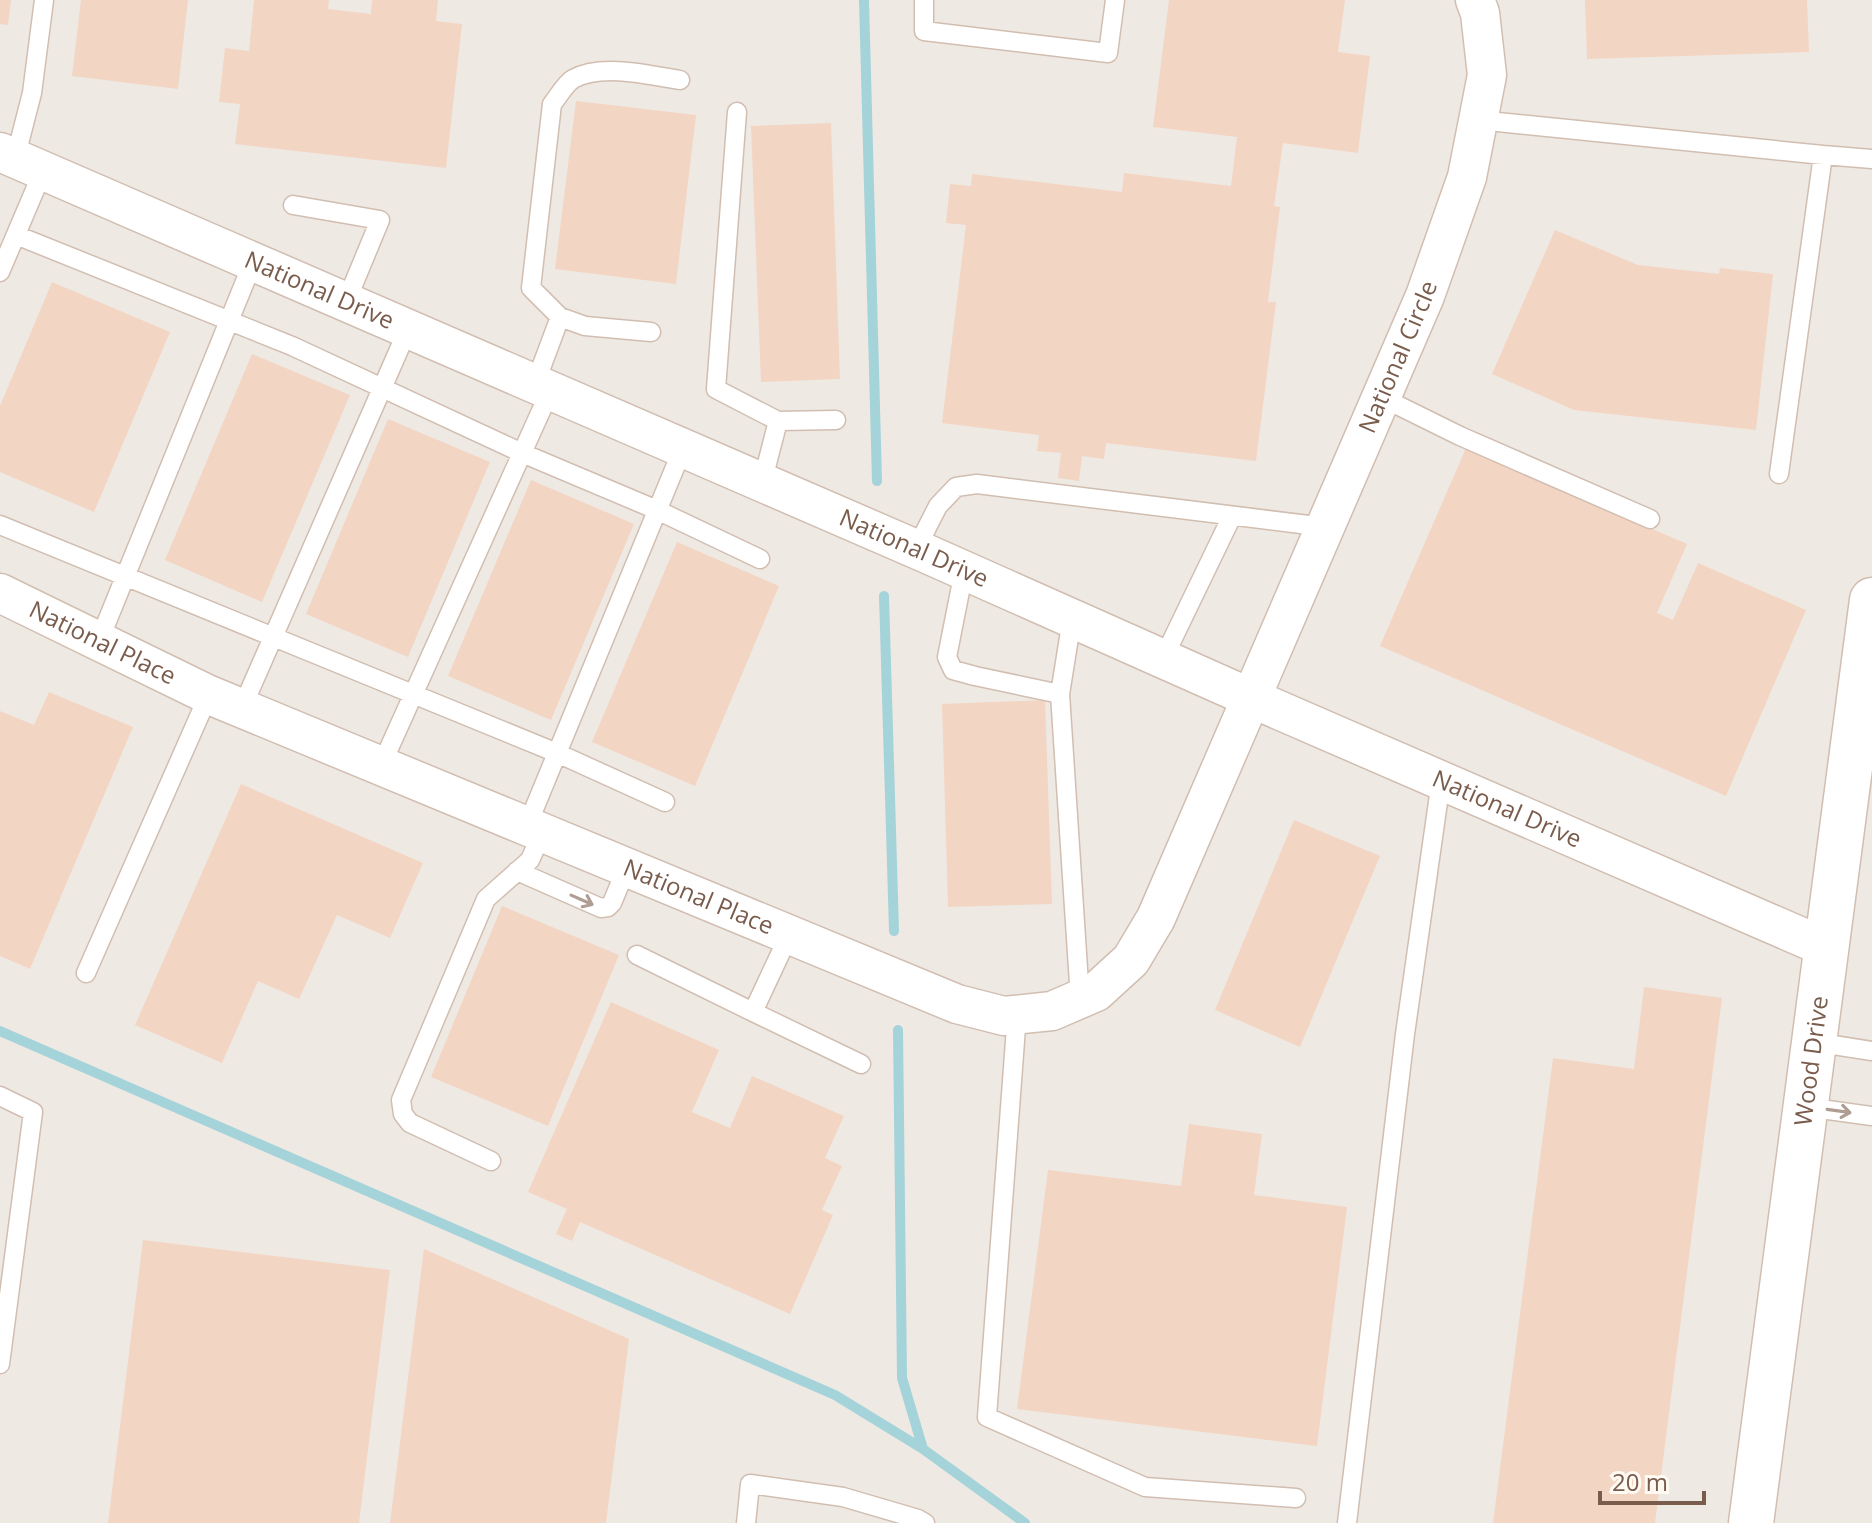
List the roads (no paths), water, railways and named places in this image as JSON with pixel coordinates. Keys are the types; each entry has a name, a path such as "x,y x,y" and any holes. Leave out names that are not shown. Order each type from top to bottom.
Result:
{"street":[{"name":"National Circle","path":"1251,698 1425,296 1467,177 1487,75 1480,13 1475,0"},
{"name":"National Drive","path":"19,161 1827,948"},
{"name":"National Place","path":"0,593 225,701 957,1004 1004,1016 1052,1011 1096,992 1131,960 1156,918 1251,698"},
{"name":"Wood Drive","path":"1751,1523 1872,600"}],"lane":[{"path":"0,272 16,235 19,161 32,93 44,0"},
{"path":"924,0 924,31 1108,53 1115,0"},
{"path":"651,332 585,326 560,317 531,288 552,104 571,80 597,72 634,73 680,80"},
{"path":"737,112 716,389 778,421 836,420"},
{"path":"1478,120 1872,159"},
{"path":"1779,474 1823,155"},
{"path":"293,205 380,220 346,302"},
{"path":"16,235 292,346 760,559"},
{"path":"99,641 253,262"},
{"path":"381,766 522,453 560,317"},
{"path":"86,973 225,701 274,637 408,329"},
{"path":"1381,397 1460,436 1650,519"},
{"path":"762,483 778,421"},
{"path":"491,1161 410,1123 403,1114 401,1100 486,899 530,860 535,830 557,753 683,448"},
{"path":"916,549 938,506 956,487 977,484 1325,527"},
{"path":"1163,659 1232,516"},
{"path":"0,525 557,753 665,802"},
{"path":"964,571 947,657 953,670 1060,694"},
{"path":"1072,619 1060,694 1080,999"},
{"path":"1347,1523 1403,1049 1441,781"},
{"path":"517,871 601,908 612,903 627,867"},
{"path":"753,1012 789,935"},
{"path":"637,955 861,1064"},
{"path":"1017,1014 987,1417 1145,1487 1296,1498"},
{"path":"1814,1042 1872,1051"},
{"path":"0,1096 33,1112 0,1364"},
{"path":"1806,1107 1872,1116"},
{"path":"746,1523 750,1484 843,1497 925,1523"}],"waterway":[{"path":"864,0 877,481"},
{"path":"884,596 894,931"},
{"path":"898,1030 902,1378 923,1449"},
{"path":"0,1031 835,1395 923,1449 1025,1523"}]}
